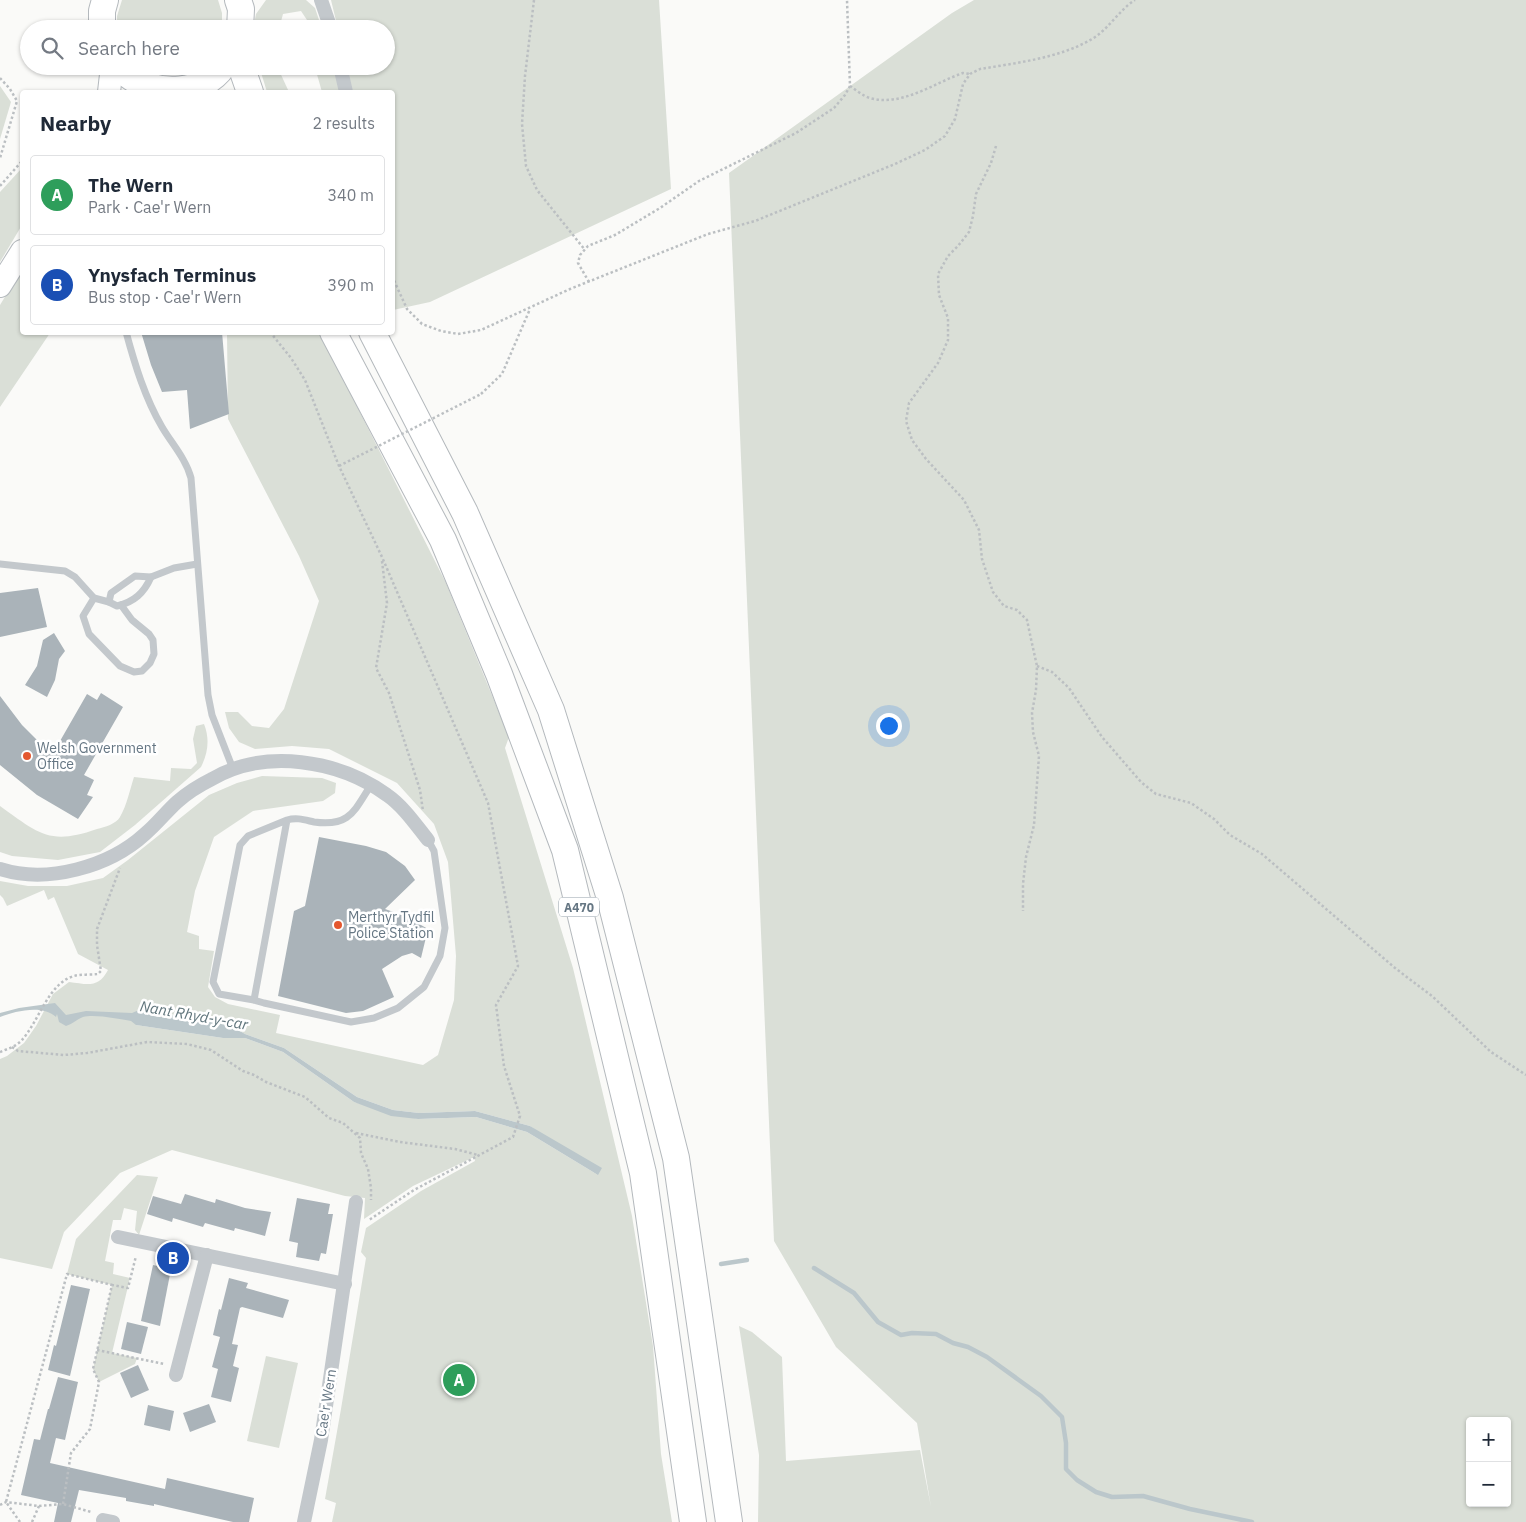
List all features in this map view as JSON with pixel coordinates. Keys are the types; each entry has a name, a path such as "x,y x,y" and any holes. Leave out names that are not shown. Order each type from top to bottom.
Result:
{"highway":[{"path":"102,20 105,0"},
{"path":"238,0 240,20"},
{"path":"128,75 153,90"},
{"path":"169,90 191,90 215,75"},
{"path":"244,75 249,90"},
{"name":"A470","path":"334,335 443,540 499,674 565,850 643,1173 693,1522"},
{"name":"A470","path":"374,335 465,513 551,710 610,898 676,1158 730,1522"}],"main road":[{"path":"110,90 111,75"},
{"path":"0,286 20,253"}],"street":[{"path":"321,0 328,20"},
{"path":"342,75 346,90"},
{"path":"0,869 36,874 65,872 89,867 117,854 145,835 178,801 212,778 233,769 261,762 307,762 334,768 371,785 389,796 428,840"},
{"name":"Cae'r Wern","path":"304,1522 321,1440 356,1202"},
{"path":"118,1237 345,1284"},
{"path":"177,1371 207,1255"}],"lane":[{"path":"127,335 135,367 147,396 161,426 187,465 191,484 208,695 212,715 233,769"},
{"path":"0,564 65,571 75,577 94,598 117,606 141,594 151,577"},
{"path":"109,602 111,593 135,576 151,577 174,568 197,564"},
{"path":"94,598 83,616 89,634 120,666 134,672 142,671 154,654 153,640 149,634 132,620 121,605"},
{"path":"371,785 356,808 345,820 332,824 295,818 248,836 240,845 213,982 219,994 351,1022 374,1018 398,1008 424,987 440,956 445,928 434,851 428,840"},
{"path":"254,1000 288,820"}],"path":[{"path":"534,0 525,76 523,115 526,166 536,190 585,250"},
{"path":"589,282 578,263 580,255 588,246 615,235 660,208 699,180 796,134 834,108 850,86 847,0"},
{"path":"395,283 407,309 422,324 441,331 458,334 481,330 589,282 708,234 755,221 925,150 945,136 955,118 963,84 970,74 980,69 1048,57 1093,38 1128,5 1136,0"},
{"path":"850,86 868,98 889,101 918,92 963,73 970,74"},
{"path":"0,78 10,89 17,101 0,158"},
{"path":"996,146 991,163 976,194 969,232 948,256 938,274 939,295 948,318 948,340 938,363 909,404 906,421 912,440 964,500 979,530 982,559 993,592 1004,606 1017,610 1027,620 1037,666 1036,690 1032,713 1033,732 1038,756 1034,826 1026,858 1023,884 1023,911"},
{"path":"0,186 20,163"},
{"path":"339,466 481,394 502,374 531,308"},
{"path":"272,335 291,358 305,380 339,466 382,557 488,804 518,966 496,1005 504,1066 520,1116 513,1137 414,1190 362,1224 367,1217"},
{"path":"382,557 387,603 376,668 389,693 420,790 428,840"},
{"path":"1037,666 1052,672 1069,688 1102,737 1141,782 1156,794 1191,803 1230,835 1262,854 1395,968 1432,996 1491,1052 1526,1075"},
{"path":"0,1052 12,1048 20,1042 54,990 64,980 75,975 98,974 101,971 97,945 97,929 120,868 117,854"},
{"path":"12,1048 18,1051 64,1055 87,1053 147,1042 188,1044 211,1050 243,1071 305,1097 329,1118 343,1123 360,1138 361,1153 368,1169 371,1203"},
{"path":"354,1133 400,1142 455,1149 479,1156"},
{"path":"20,1522 6,1502 67,1274 128,1288 139,1241"},
{"path":"63,1504 71,1454 90,1429 98,1382 93,1369 112,1285"},
{"path":"97,1350 177,1371"},
{"path":"0,1505 6,1502 40,1506 63,1504 96,1514 108,1521"},
{"path":"32,1522 40,1506"}],"shaded area":[{"path":"122,0 218,0 222,20 117,20"},
{"path":"266,0 306,0 315,8 319,20 307,20 301,11 283,14 281,20 255,20 256,14"},
{"path":"331,0 659,0 671,189 430,302 395,310 395,90 321,90 317,75 395,75 395,20 336,20"},
{"path":"974,0 1526,0 1526,1522 758,1522 759,1455 739,1326 752,1332 782,1357 786,1461 920,1450 931,1507 917,1423 836,1347 774,1241 729,173 952,13"},
{"path":"262,75 281,75 288,90 266,90"},
{"path":"0,86 11,102 0,139"},
{"path":"20,170 20,228 0,262 0,192"},
{"path":"20,272 20,335 49,335 0,407 0,305"},
{"path":"227,335 321,335 446,583 509,737 505,748 573,968 632,1216 653,1346 661,1454 672,1522 332,1522 336,1503 325,1499 366,1258 361,1252 366,1228 421,1191 475,1161 474,1157 413,1186 364,1219 365,1198 345,1196 172,1150 120,1173 64,1232 52,1269 0,1258 0,1059 24,1043 36,1026 53,994 69,982 96,983 108,970 78,954 54,897 48,900 44,890 7,906 0,895 0,881 28,886 67,886 103,878 209,795 237,783 262,776 322,778 336,783 335,793 323,801 253,811 214,837 195,891 187,932 199,936 199,949 214,951 208,987 215,997 228,1004 280,1015 276,1033 423,1065 438,1055 454,1000 456,956 448,862 434,824 397,783 329,749 292,746 255,749 239,742 229,728 225,712 238,712 252,726 269,728 284,709 319,601 299,556 228,419","holes":["139,1010 228,1024 245,1034 284,1048 357,1097 393,1110 419,1113 475,1111 530,1126 598,1175 527,1132 476,1117 418,1119 354,1102 283,1052 245,1038 223,1038 136,1025"]},
{"path":"204,724 207,746 201,767 135,825 100,852 58,860 12,856 0,852 0,806 35,830 55,836 81,834 110,825 116,822 122,812 134,777 170,781 171,768 191,769 197,763 193,739 196,726"},
{"path":"55,1003 66,1015 86,1011 132,1013 139,1010 228,1024 245,1034 284,1048 357,1097 393,1110 419,1113 475,1111 530,1126 602,1168 598,1175 527,1132 476,1117 418,1119 391,1116 354,1102 283,1052 245,1038 223,1038 136,1025 131,1021 100,1016 83,1017 66,1026 59,1022 57,1014 56,1017 50,1013 37,1010 21,1011 0,1017 0,1013 19,1008"},
{"path":"137,1175 158,1177 139,1235 135,1230 137,1211 124,1208 121,1220 113,1220 105,1261 114,1263 113,1274 130,1278 112,1353 137,1358 135,1364 99,1382 93,1369 112,1285 67,1274 76,1239"},
{"path":"266,1356 298,1363 279,1448 247,1441"}],"building":[{"path":"142,335 222,335 229,414 190,429 187,390 162,392"},
{"path":"38,588 47,627 0,637 0,593"},
{"path":"54,633 65,651 59,659 55,680 47,697 25,685 37,666 43,640"},
{"name":"Welsh Government Office","path":"101,693 123,707 84,775 94,780 87,795 93,797 78,819 37,795 0,765 0,696 22,725 52,755 87,694 97,700"},
{"name":"Merthyr Tydfil Police Station","path":"319,837 386,852 405,866 415,880 385,909 405,916 428,929 421,958 412,953 402,956 382,969 394,997 363,1011 346,1013 278,996 294,911 305,906"},
{"path":"185,1194 215,1203 216,1199 245,1208 271,1212 265,1236 235,1228 234,1231 205,1223 203,1227 173,1218 172,1222 147,1214 153,1196 181,1204"},
{"path":"297,1198 330,1204 328,1214 333,1214 326,1254 321,1253 319,1261 296,1257 298,1243 289,1241"},
{"path":"153,1265 171,1269 160,1326 141,1321"},
{"path":"229,1278 248,1283 246,1288 289,1300 283,1318 240,1308 232,1344 238,1345 233,1366 239,1368 231,1402 211,1397 218,1369 212,1367 220,1337 213,1335"},
{"path":"71,1285 90,1289 70,1376 48,1370"},
{"path":"127,1322 148,1327 141,1354 121,1349"},
{"path":"138,1365 149,1390 131,1398 120,1373"},
{"path":"58,1377 78,1382 65,1440 56,1438 50,1463 165,1489 167,1478 254,1498 249,1522 233,1522 154,1504 154,1506 126,1501 126,1498 79,1490 71,1522 54,1522 58,1503 21,1495 34,1439 40,1440"},
{"path":"209,1404 216,1422 190,1432 183,1413"},
{"path":"148,1405 174,1411 170,1431 144,1425"}],"waterway":[{"name":"Nant Rhyd-y-car","path":"721,1264 747,1260"},
{"name":"Nant Rhyd-y-car","path":"814,1268 854,1293 878,1322 901,1335 912,1333 936,1334 953,1343 968,1347 987,1357 1041,1396 1062,1417 1066,1443 1066,1469 1077,1480 1096,1492 1112,1497 1143,1496 1190,1509 1252,1522"}],"place":[{"name":"Welsh Government Office","path":"27,756"},
{"name":"Merthyr Tydfil Police Station","path":"338,925"},
{"name":"Ynysfach Terminus","path":"173,1258"},
{"name":"The Wern","path":"459,1380"}]}
